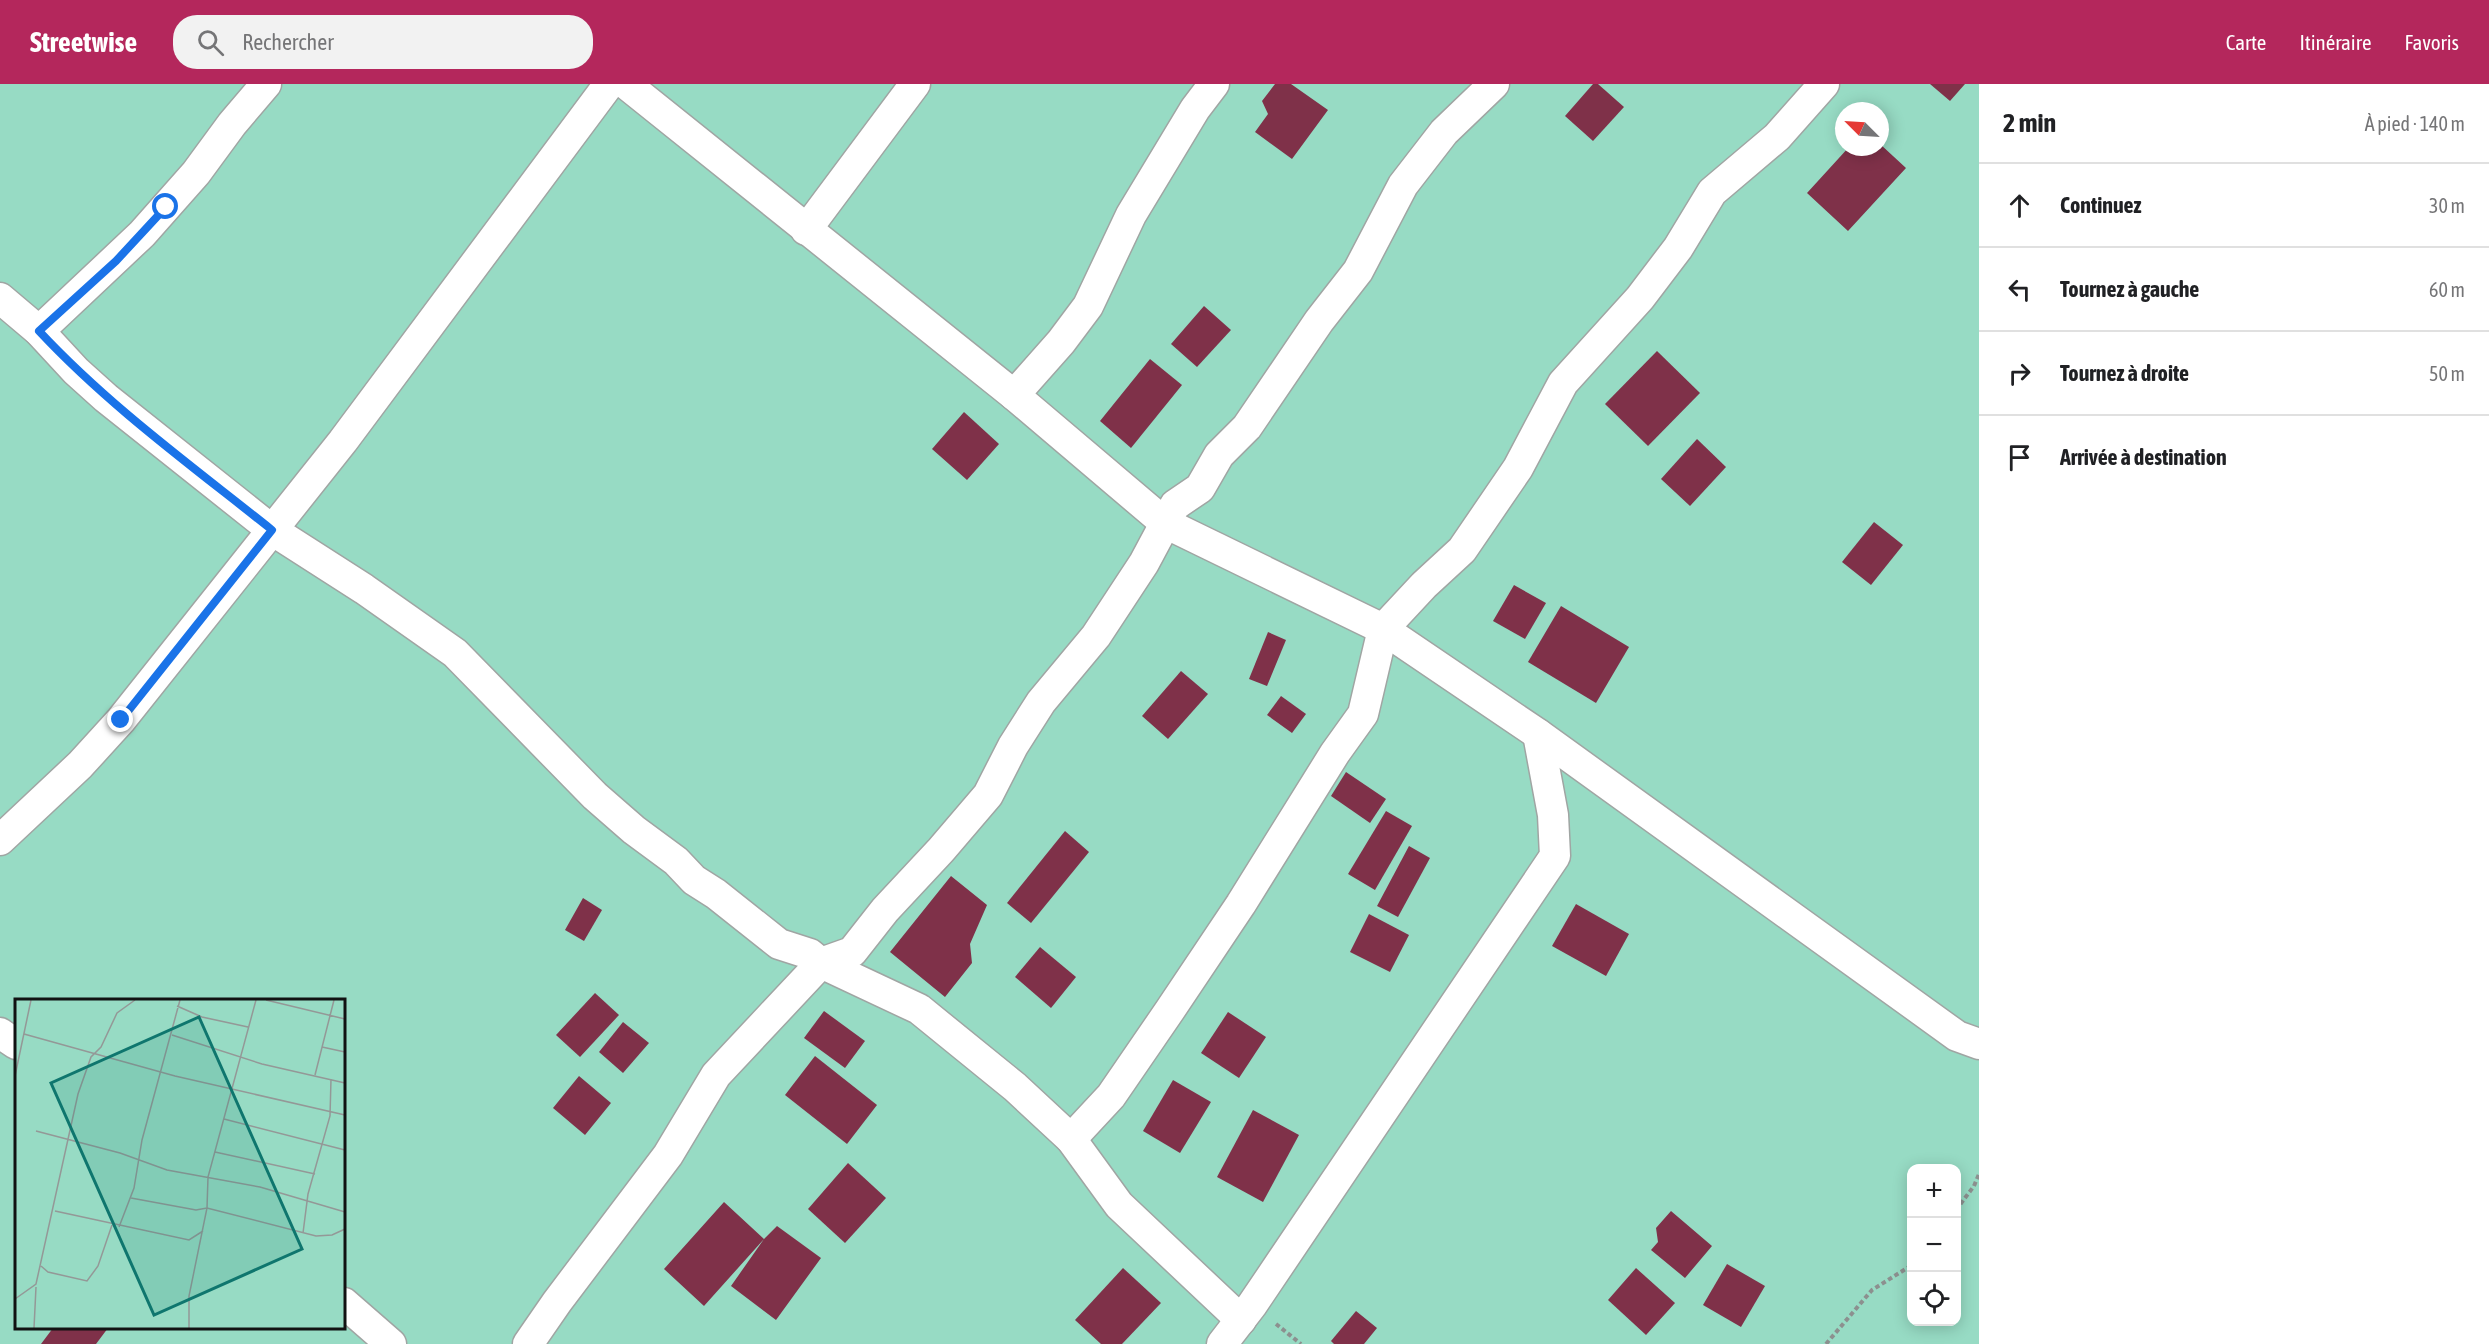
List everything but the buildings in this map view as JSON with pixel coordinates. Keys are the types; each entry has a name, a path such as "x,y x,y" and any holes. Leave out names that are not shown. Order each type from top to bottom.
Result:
{"street":[{"path":"39,331 142,234 196,173 232,124 266,84"},
{"path":"0,840 80,765 121,720 343,441 609,84"},
{"path":"626,84 1014,395 1165,523 1383,629 1538,734 1957,1036 1979,1044"},
{"path":"807,230 915,84"},
{"path":"1014,395 1061,342 1088,306 1131,215 1195,109 1214,84"},
{"path":"528,1344 668,1155 716,1075 820,963 852,952 885,910 988,795 1013,746 1041,702 1096,636 1144,563 1175,505 1200,488 1219,455 1247,427 1319,321 1358,271 1403,185 1444,132 1494,84"},
{"path":"1071,1140 1111,1096 1170,1010 1241,904 1335,753 1363,714 1383,629 1424,585 1462,550 1518,468 1563,383 1646,290 1678,248 1712,192 1777,137 1824,84"},
{"path":"0,298 39,331 76,371 106,398 272,530 364,589 455,653 595,796 634,830 676,861 694,880 716,894 779,944 810,954 820,963 919,1009 1015,1087 1071,1140 1119,1204 1241,1320"},
{"path":"1222,1344 1241,1320 1555,856 1553,815 1538,734"},
{"path":"0,1033 15,1043"},
{"path":"345,1304 391,1344"}],"path":[{"path":"1961,1203 1974,1186 1979,1174"},
{"path":"1826,1344 1872,1290 1907,1268"}],"green space":[{"path":"0,84 1979,84 1979,1344 0,1344"}],"route":[{"path":"121,720 272,530 106,398 76,371 39,331 78,293 116,261 166,207"}]}
